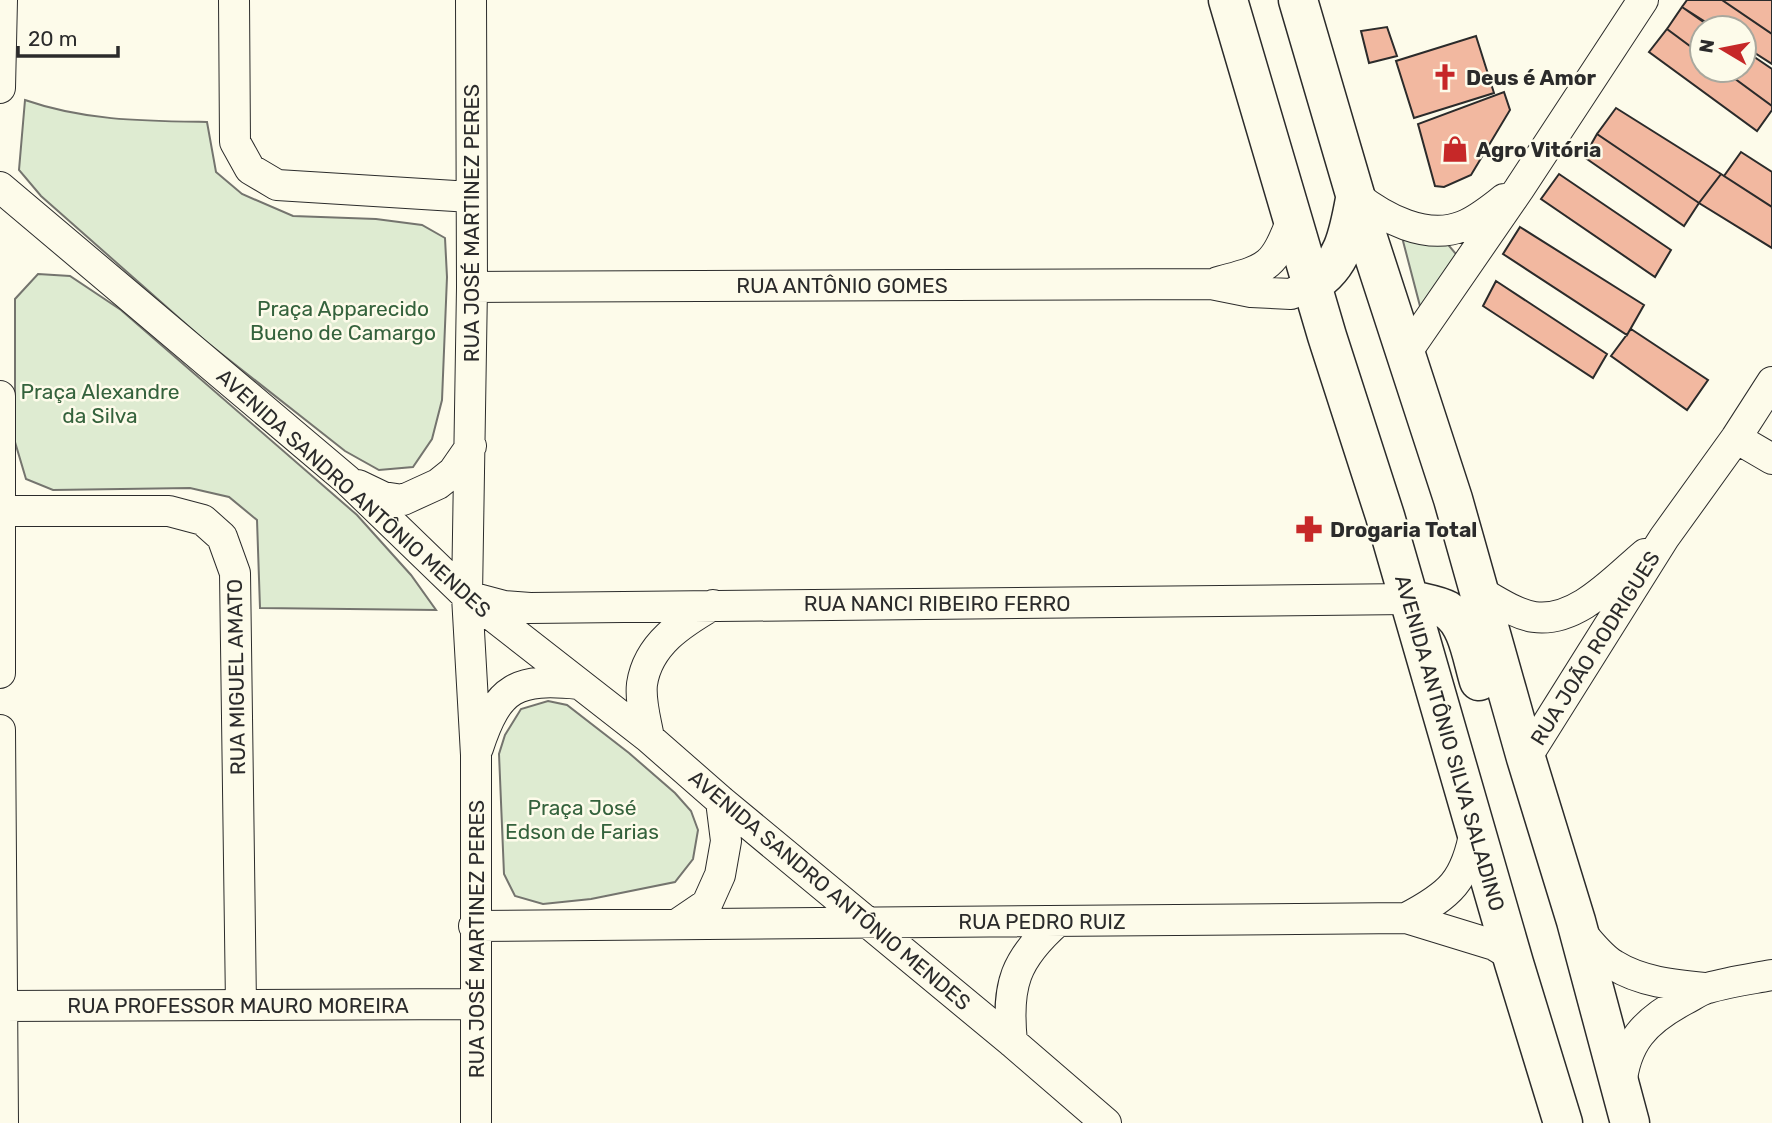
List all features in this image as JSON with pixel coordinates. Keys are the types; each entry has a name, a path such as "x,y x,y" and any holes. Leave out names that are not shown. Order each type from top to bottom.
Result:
{"main road":[{"name":"AVENIDA ANTÔNIO SILVA SALADINO","path":"1228,0 1326,336 1385,516 1563,1123"},
{"path":"1298,0 1361,214 1480,592 1526,758 1577,925 1626,1107"},
{"path":"1312,284 1332,267 1361,214"},
{"path":"1409,600 1446,610 1457,618 1465,633 1538,867 1577,925"}],"street":[{"path":"0,88 2,0"},
{"path":"234,0 234,142 250,169 277,185 471,197"},
{"name":"RUA JOSÉ MARTINEZ PERES","path":"471,0 471,446 467,596 476,755 476,1123"},
{"path":"1406,353 1519,189 1640,2"},
{"name":"AVENIDA SANDRO ANTÔNIO MENDES","path":"0,187 347,480 467,596 649,738 721,801 1013,1042 1101,1121"},
{"path":"1361,214 1376,211 1395,221 1421,229 1461,227 1519,189"},
{"name":"RUA ANTÔNIO GOMES","path":"1211,284 1259,271 1266,266 1286,238 1293,217"},
{"name":"RUA ANTÔNIO GOMES","path":"472,287 1211,284 1251,292 1291,294 1312,284"},
{"name":"RUA ANTÔNIO GOMES","path":"1251,292 1305,318 1326,336"},
{"name":"RUA JOÃO RODRIGUES","path":"1526,758 1664,538 1736,438 1772,382"},
{"path":"0,396 0,673"},
{"path":"1736,438 1772,459"},
{"path":"347,480 383,497 402,500 438,484 453,472 471,446"},
{"name":"RUA MIGUEL AMATO","path":"2,510 169,511 203,520 222,537 235,573 241,1005"},
{"name":"RUA JOÃO RODRIGUES","path":"1480,592 1513,610 1533,617 1553,618 1584,605 1664,538"},
{"name":"RUA NANCI RIBEIRO FERRO","path":"467,596 504,606 530,608 1409,600"},
{"path":"649,738 642,703 642,683 652,657 665,637 683,622 713,605"},
{"name":"RUA JOSÉ MARTINEZ PERES","path":"476,755 492,715 515,687 550,681 579,684"},
{"path":"0,730 3,1123"},
{"path":"679,923 708,904 720,875 726,841 721,801"},
{"path":"1406,918 1449,892 1465,867 1475,830"},
{"name":"RUA PEDRO RUIZ","path":"474,926 1406,918 1494,945 1504,951 1514,963"},
{"path":"1013,1042 1009,1010 1012,989 1023,957 1058,921"},
{"path":"1577,925 1612,964 1635,976 1706,988 1772,975"},
{"path":"1626,1107 1623,1065 1629,1049 1643,1029 1658,1015 1706,988"},
{"name":"RUA PROFESSOR MAURO MOREIRA","path":"1,1006 475,1004"}],"green space":[{"name":"Praça Apparecido Bueno de Camargo","path":"25,100 93,116 207,122 216,172 242,194 293,216 376,219 422,225 445,238 447,277 442,400 432,439 413,467 379,470 345,451 204,340 41,196 19,170"},
{"path":"1406,238 1445,241 1461,260 1427,307 1420,306 1403,241"},
{"name":"Praça Alexandre da Silva","path":"38,274 70,276 121,310 357,515 411,575 436,610 260,608 257,520 229,497 190,488 53,490 26,479 15,442 15,299"},
{"name":"Praça José Edson de Farias","path":"548,701 567,705 629,753 675,793 691,811 698,830 693,859 675,882 591,899 543,904 515,896 504,874 499,754 505,735 521,709"}],"building":[{"path":"1687,0 1722,0 1743,14 1693,14 1682,7"},
{"path":"1722,0 1772,0 1772,34 1758,24 1758,14 1743,14"},
{"path":"1682,7 1692,14 1688,14 1688,45 1667,29"},
{"path":"1758,24 1772,34 1772,64 1758,55"},
{"path":"1387,27 1397,56 1369,63 1361,31"},
{"path":"1667,29 1688,45 1688,81 1649,52"},
{"name":"Deus é Amor","path":"1476,36 1494,93 1414,118 1396,61"},
{"path":"1758,60 1772,69 1772,106 1742,84 1758,84"},
{"path":"1693,84 1742,84 1772,106 1757,131"},
{"name":"Agro Vitória","path":"1504,92 1510,110 1471,175 1444,187 1435,186 1418,124"},
{"path":"1616,108 1721,174 1699,203 1597,134"},
{"path":"1597,134 1699,203 1684,226 1584,157"},
{"path":"1741,152 1772,172 1772,207 1724,176"},
{"path":"1559,174 1671,250 1655,277 1541,199"},
{"path":"1721,174 1772,207 1772,248 1699,203"},
{"path":"1520,227 1644,305 1627,335 1503,254"},
{"path":"1496,281 1607,354 1593,378 1483,306"},
{"path":"1631,329 1708,380 1687,410 1611,356"}],"place":[{"name":"Deus é Amor","path":"1445,77"},
{"name":"Agro Vitória","path":"1455,149"},
{"name":"Drogaria Total","path":"1309,529"}]}
